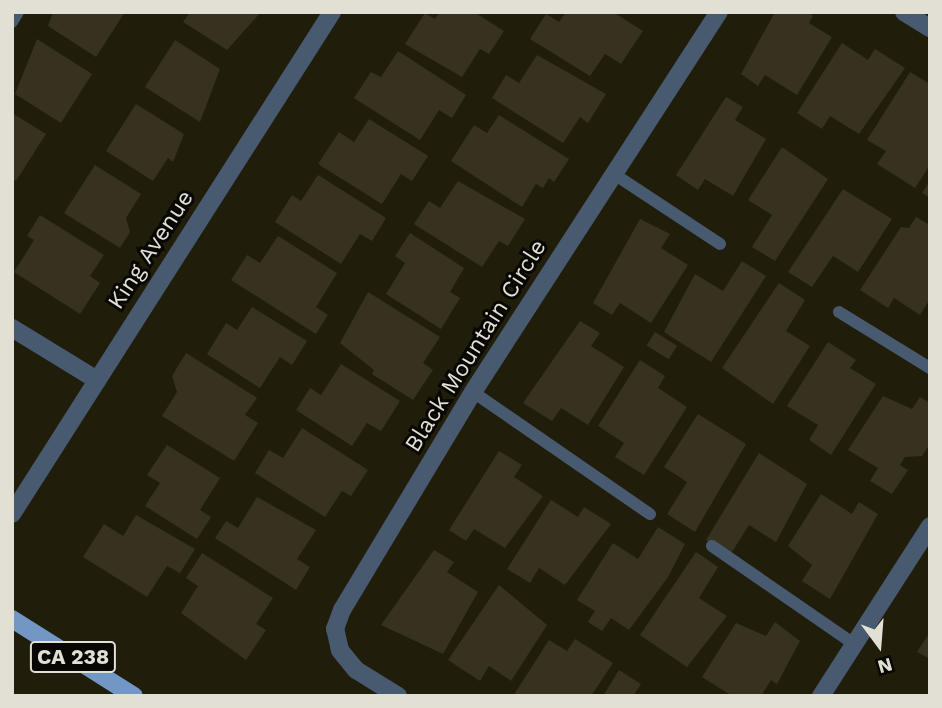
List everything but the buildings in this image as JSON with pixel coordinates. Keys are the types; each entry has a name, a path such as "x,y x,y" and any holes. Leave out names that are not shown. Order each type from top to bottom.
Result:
{"main road":[{"name":"CA 238","path":"12,619 134,696"}],"street":[{"name":"King Avenue","path":"12,514 332,12"},
{"name":"Black Mountain Circle","path":"398,696 356,670 340,650 335,629 473,393 719,12"},
{"path":"904,12 930,29"},
{"path":"12,328 97,380"},
{"path":"821,696 930,526"}],"lane":[{"path":"12,22 18,12"},
{"path":"614,174 720,244"},
{"path":"839,312 930,368"},
{"path":"473,393 650,514"},
{"path":"712,546 854,644"}]}
